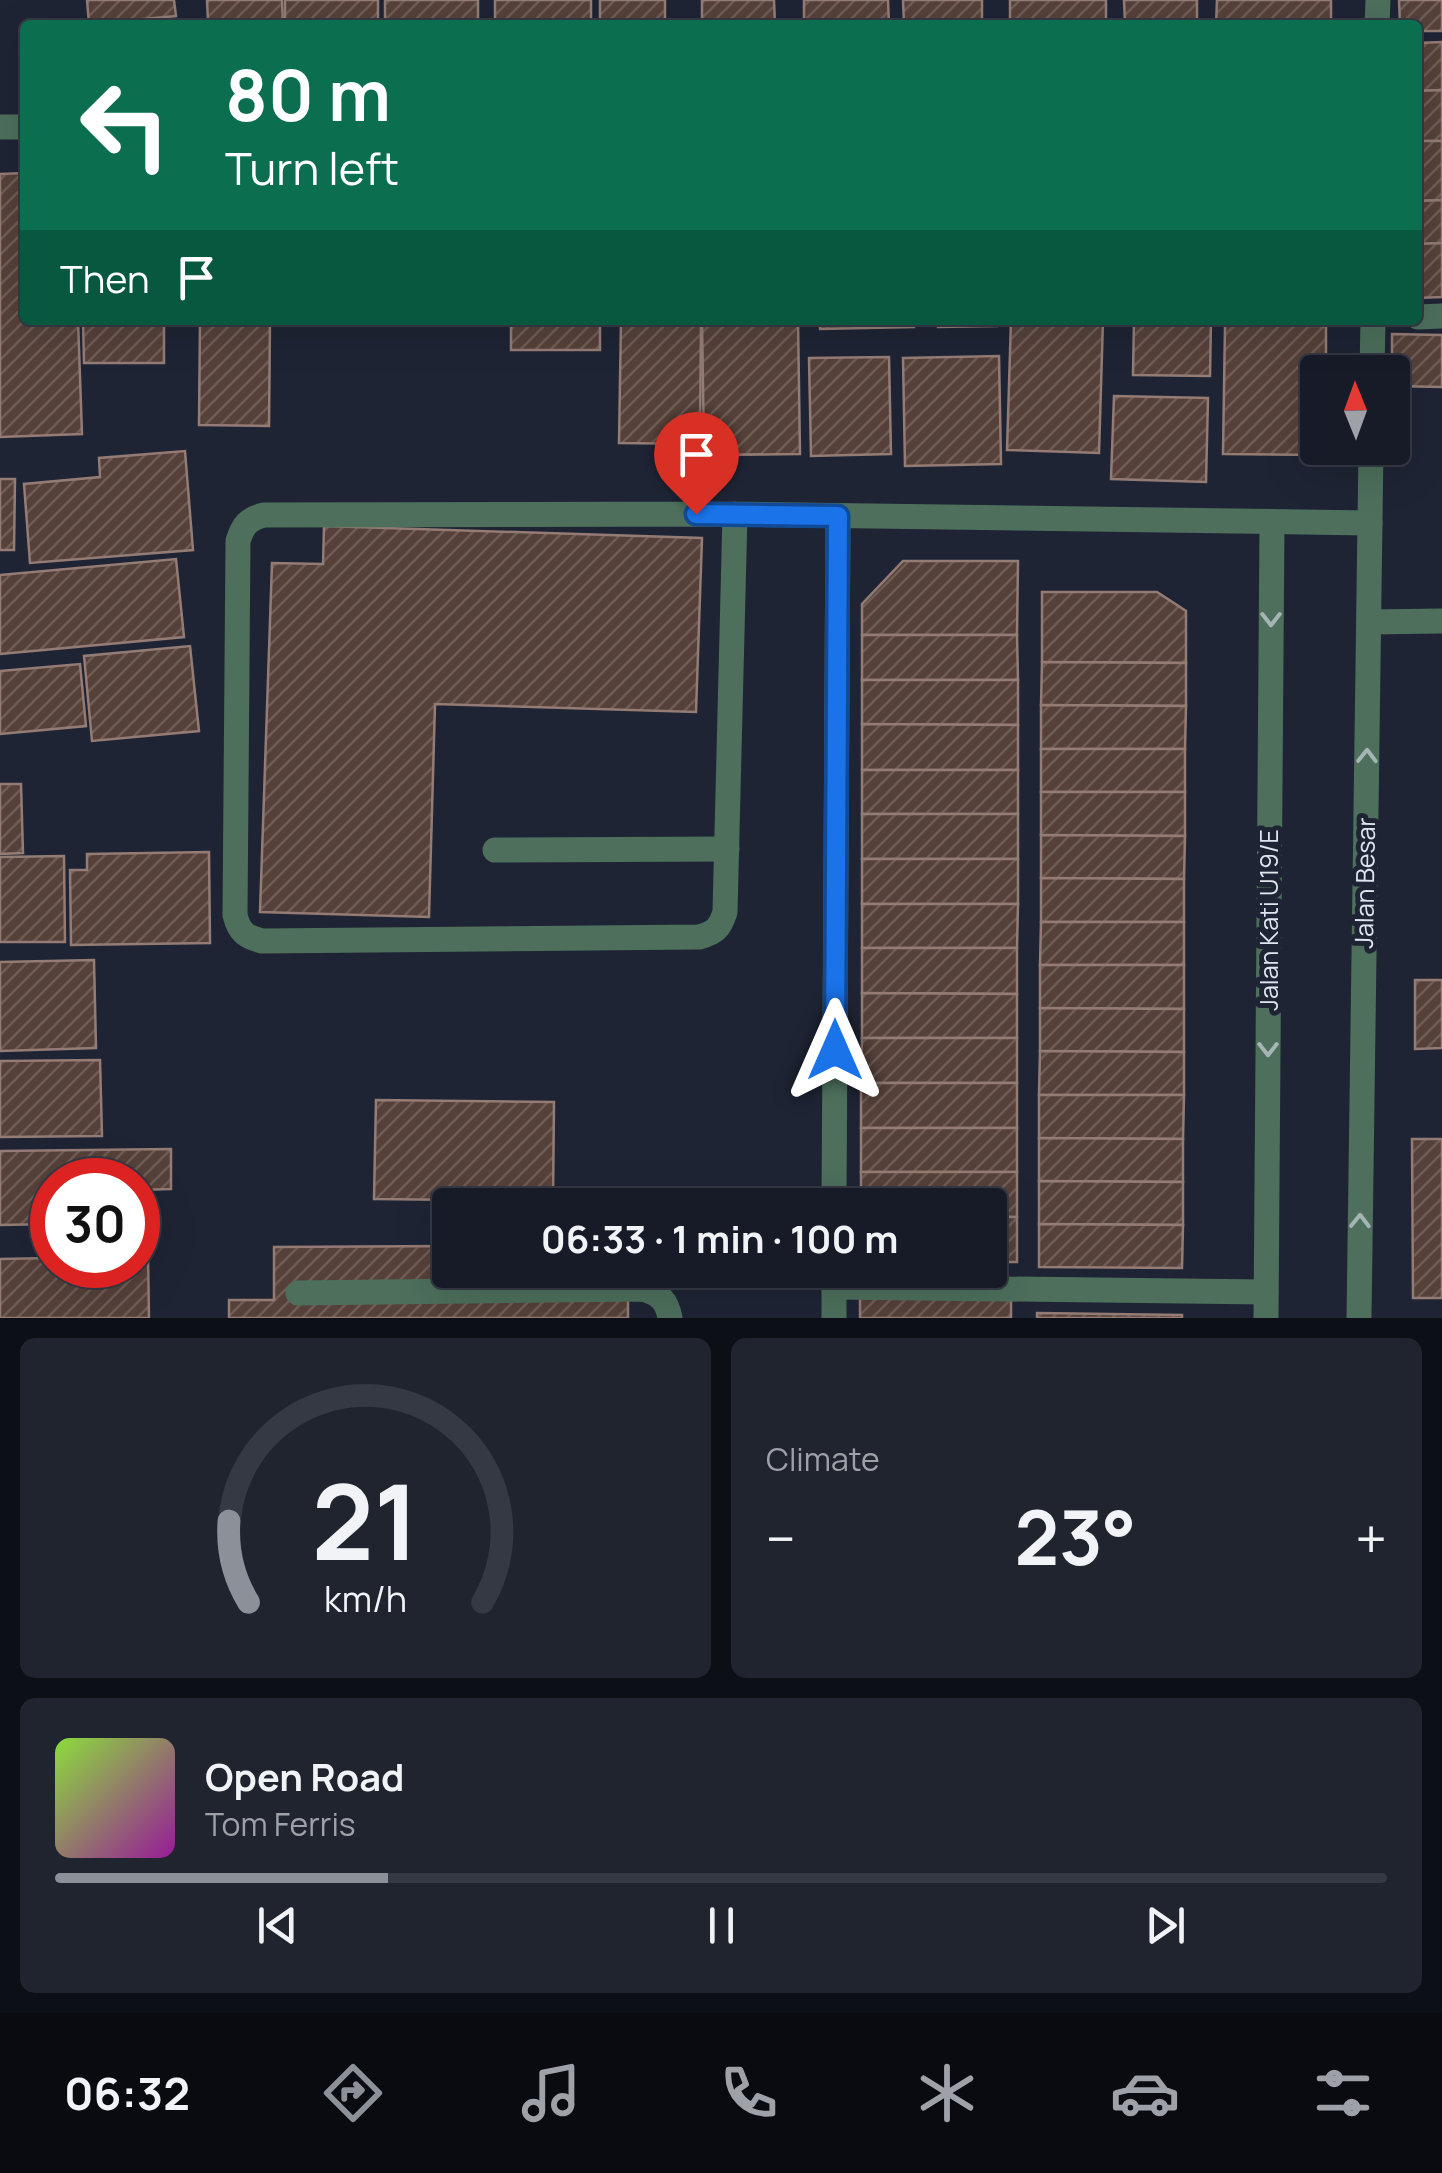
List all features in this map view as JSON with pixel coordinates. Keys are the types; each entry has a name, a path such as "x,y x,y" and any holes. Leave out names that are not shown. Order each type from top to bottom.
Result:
{"street":[{"path":"1372,355 1373,325"},
{"name":"Jalan Besar","path":"1359,1318 1371,465"},
{"path":"735,514 725,912 712,934 262,941 248,938 238,928 238,541 251,518 735,514 1370,523"},
{"path":"834,1188 838,516"},
{"name":"Jalan Kati U19/E","path":"1266,1305 1272,522"},
{"path":"1369,622 1442,621"},
{"path":"495,850 727,849"},
{"path":"834,1288 834,1318"},
{"path":"994,1288 1266,1305"},
{"path":"298,1292 644,1290 657,1293 666,1302 670,1318"}],"building":[{"path":"87,0 174,0 176,16 89,20"},
{"path":"207,0 282,0 283,20 208,20"},
{"path":"285,0 378,0 378,20 285,20"},
{"path":"385,0 478,0 478,20 385,20"},
{"path":"495,0 591,0 591,20 495,20"},
{"path":"600,0 665,0 665,20 600,20"},
{"path":"702,0 774,0 775,20 702,20"},
{"path":"804,0 888,0 889,20 804,20"},
{"path":"903,0 982,0 982,20 904,20"},
{"path":"1010,0 1106,0 1106,20 1010,20"},
{"path":"1124,0 1197,0 1197,20 1125,20"},
{"path":"1217,0 1331,0 1331,20 1216,20"},
{"path":"1399,0 1442,0 1442,31 1422,31 1422,20 1400,20"},
{"path":"1442,42 1442,90 1422,91 1422,43"},
{"path":"1442,90 1442,141 1422,141 1422,91"},
{"path":"1422,141 1442,141 1442,200 1422,201"},
{"path":"20,173 20,325 78,325 82,434 0,437 0,174"},
{"path":"1442,200 1442,243 1422,244 1422,201"},
{"path":"1442,243 1442,297 1422,298 1422,244"},
{"path":"83,325 164,325 164,363 84,363"},
{"path":"200,325 270,325 269,426 199,425"},
{"path":"511,325 600,325 600,350 511,350"},
{"path":"621,325 701,325 700,444 619,443"},
{"path":"702,325 798,325 800,454 704,455"},
{"path":"820,325 914,325 914,327 820,329"},
{"path":"938,325 997,326 938,327"},
{"path":"1011,325 1103,325 1099,453 1007,450"},
{"path":"1134,325 1211,325 1210,376 1133,375"},
{"path":"1225,325 1326,326 1326,355 1300,355 1300,455 1223,454"},
{"path":"1392,334 1442,335 1442,387 1410,386 1410,355 1392,355"},
{"path":"999,356 1001,464 905,466 903,358"},
{"path":"889,357 891,454 811,456 809,358"},
{"path":"1114,396 1208,398 1206,482 1111,479"},
{"path":"185,451 193,550 30,563 24,484 100,477 99,458"},
{"path":"0,479 15,479 14,550 0,550"},
{"path":"324,526 702,538 696,712 435,704 429,917 260,912 272,563 323,564"},
{"path":"176,559 184,637 0,654 0,575"},
{"path":"903,561 1018,561 1017,635 862,635 862,604"},
{"path":"1042,592 1157,592 1186,611 1186,663 1042,662"},
{"path":"862,635 1017,635 1018,680 862,680"},
{"path":"190,646 199,731 92,741 84,656"},
{"path":"1042,662 1186,663 1186,706 1041,705"},
{"path":"80,664 86,726 0,734 0,671"},
{"path":"862,680 1018,680 1018,725 862,724"},
{"path":"1041,705 1186,706 1185,749 1041,749"},
{"path":"862,724 1018,725 1018,770 862,770"},
{"path":"1041,749 1185,749 1185,792 1041,792"},
{"path":"862,770 1018,770 1018,814 862,814"},
{"path":"0,784 21,784 23,853 0,854"},
{"path":"1041,792 1185,792 1185,836 1041,835"},
{"path":"862,814 1018,814 1018,859 862,859"},
{"path":"1041,835 1185,836 1184,879 1041,878"},
{"path":"209,852 210,943 71,945 70,870 87,870 87,854"},
{"path":"64,856 65,942 0,942 0,857"},
{"path":"862,859 1018,859 1018,904 862,904"},
{"path":"1041,878 1184,879 1184,922 1041,922"},
{"path":"862,904 1018,904 1017,948 862,948"},
{"path":"1041,922 1184,922 1184,965 1040,965"},
{"path":"862,948 1017,948 1017,994 862,993"},
{"path":"94,960 96,1048 0,1051 0,962"},
{"path":"1040,965 1184,965 1184,1009 1040,1008"},
{"path":"1415,980 1442,980 1442,1048 1415,1049"},
{"path":"862,993 1017,994 1017,1038 862,1038"},
{"path":"1040,1008 1184,1009 1184,1052 1040,1051"},
{"path":"862,1038 1017,1038 1017,1083 861,1083"},
{"path":"1040,1051 1184,1052 1184,1095 1039,1095"},
{"path":"100,1060 102,1136 0,1137 0,1061"},
{"path":"861,1083 1017,1083 1017,1128 861,1128"},
{"path":"1039,1095 1184,1095 1183,1139 1039,1138"},
{"path":"376,1100 554,1102 553,1188 432,1188 432,1200 374,1199"},
{"path":"861,1128 1017,1128 1017,1172 861,1172"},
{"path":"1039,1138 1183,1139 1183,1182 1039,1181"},
{"path":"1412,1139 1442,1139 1442,1298 1413,1298"},
{"path":"171,1149 171,1189 160,1189 160,1158 30,1158 30,1224 0,1225 0,1151"},
{"path":"861,1172 1017,1172 1017,1217 1007,1217 1007,1188 861,1188"},
{"path":"1039,1181 1183,1182 1183,1225 1039,1224"},
{"path":"1007,1217 1017,1217 1017,1262 1007,1262"},
{"path":"1039,1224 1183,1225 1182,1268 1039,1267"},
{"path":"432,1246 432,1288 513,1288 513,1299 628,1298 628,1318 229,1318 229,1300 274,1300 274,1247"},
{"path":"30,1258 30,1288 149,1288 149,1318 0,1318 0,1259"},
{"path":"860,1294 1011,1295 1011,1318 860,1318"},
{"path":"1037,1313 1182,1315 1182,1318 1037,1318"}],"route":[{"path":"696,514 838,516 835,1050"}]}
